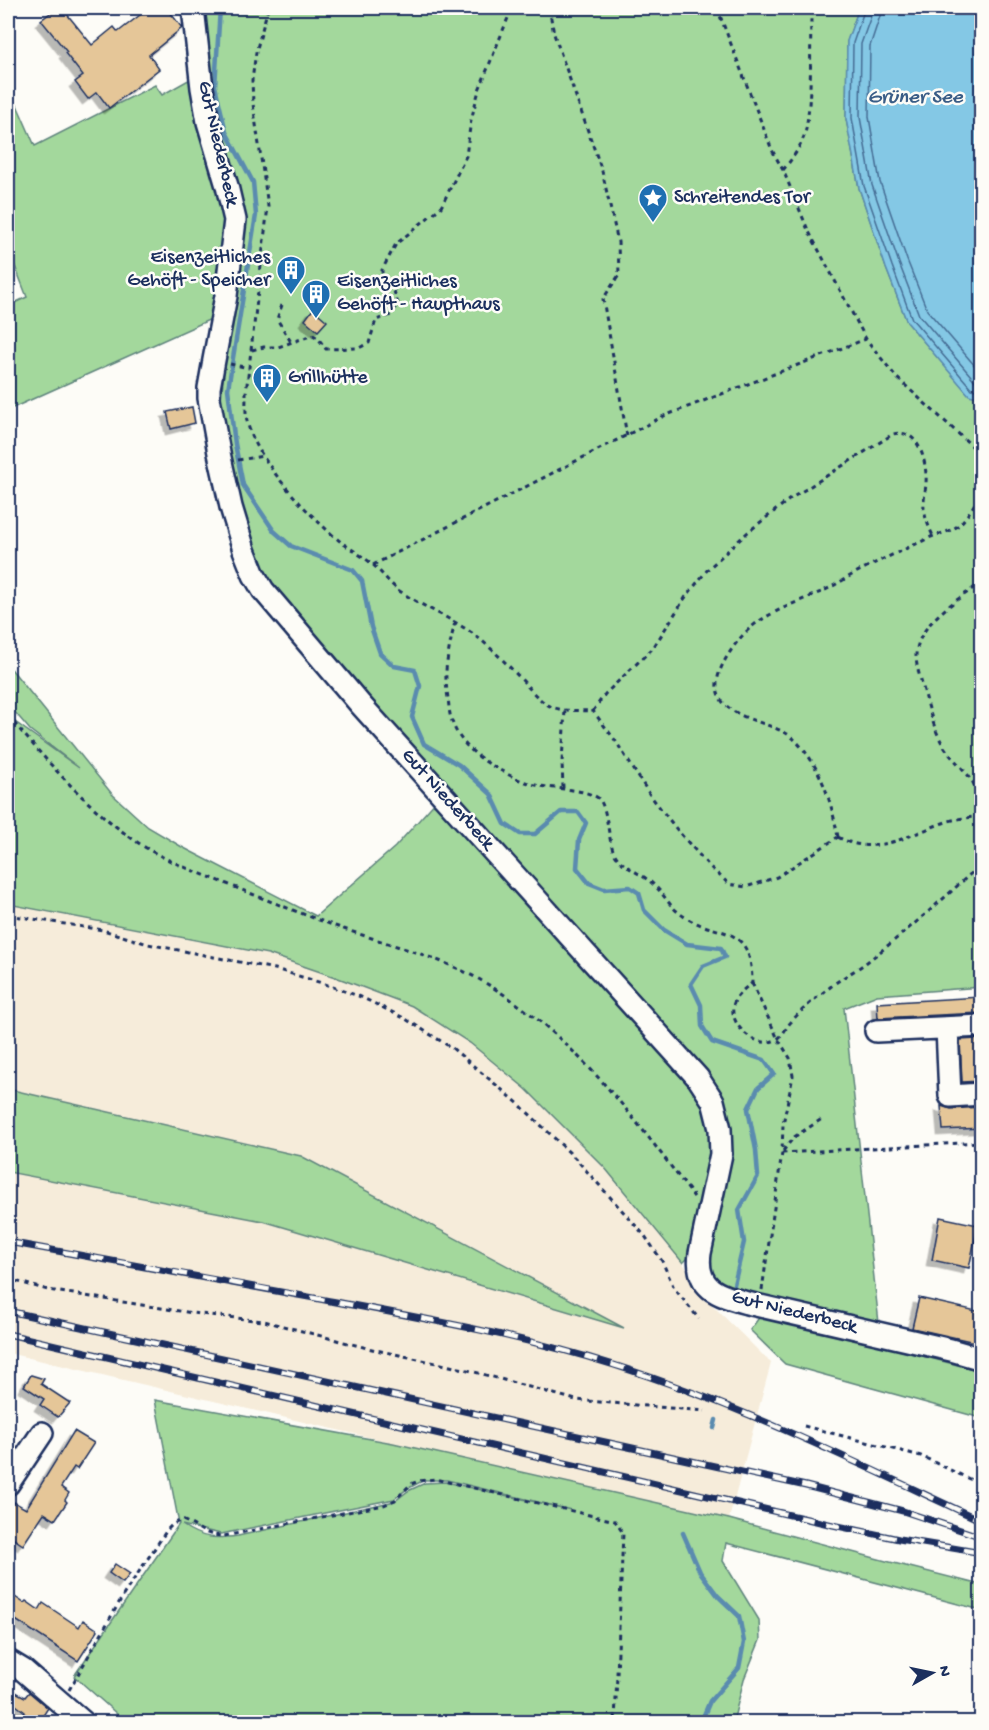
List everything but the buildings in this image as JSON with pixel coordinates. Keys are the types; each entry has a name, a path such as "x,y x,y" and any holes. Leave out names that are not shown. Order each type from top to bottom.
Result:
{"street":[{"name":"Gut Niederbeck","path":"193,8 208,122 232,202 235,220 225,308 209,398 231,507 254,575 274,603 360,704 698,1078 713,1101 720,1129 721,1154 698,1265 703,1282 714,1292 726,1297 981,1359"},
{"path":"876,1031 981,1026"},
{"path":"947,1028 951,1096 981,1094"},
{"path":"8,1484 42,1433"},
{"path":"8,1661 23,1670 83,1722"}],"path":[{"path":"268,8 256,52 252,80 253,104 268,206 246,393 248,425 276,476 341,541 373,565 386,581 455,621 495,652 541,700 553,707 565,710 593,711"},
{"path":"252,350 279,347 313,335 326,349 359,348 369,343 376,320 391,315 398,304 394,291 382,278 382,270 396,244 441,207 466,156 471,120 479,90 512,8"},
{"path":"549,8 554,34 602,171 618,242 619,275 603,299 627,436"},
{"path":"717,8 772,150 783,170 808,230 866,339 897,378 980,454 981,486 974,504 955,529 933,536 862,569 824,591 785,608 749,628 735,645 717,677 721,701 731,710 791,737 808,755 819,770 838,837 865,846 883,844 900,840 949,821 981,816 976,788 942,744 935,729 916,658 921,636 933,622 981,582"},
{"path":"783,170 795,154 805,131 811,19 814,8"},
{"path":"282,305 277,319 291,342"},
{"path":"373,565 664,416 866,339"},
{"path":"224,363 249,368"},
{"path":"593,711 605,694 653,648 685,598 708,569 722,556 790,499 893,434 899,433 914,438 922,453 926,477 924,508 933,536"},
{"path":"230,461 264,456"},
{"path":"455,621 446,664 446,682 452,722 466,745 484,761 526,783 563,788 596,796 602,802 609,842 614,854 655,886 678,913 738,938 746,951 752,966 752,983 778,1039 790,1058 793,1076 783,1124 782,1153 760,1306"},
{"path":"563,788 565,710"},
{"path":"593,711 615,740 650,795 678,831 709,867 729,884 746,887 777,877 838,837"},
{"path":"8,716 37,750 97,812 138,843 177,864 312,918 432,959 480,980 507,998 543,1024 593,1071 651,1140 707,1215"},
{"path":"752,983 738,994 733,1006 734,1019 740,1029 752,1039 760,1041 778,1039 790,1023 828,988 892,943 981,863"},
{"path":"8,915 103,930 148,944 275,969 361,997 404,1018 452,1048 519,1104 575,1158 645,1236 662,1261 674,1288 699,1319"},
{"path":"782,1153 794,1137 822,1119"},
{"path":"782,1153 981,1142"},
{"path":"8,1279 48,1290 192,1313 264,1321 367,1348 464,1369 576,1400 705,1411"},
{"path":"804,1426 921,1456 981,1485"},
{"path":"61,1704 124,1594 166,1530 173,1524 182,1520 204,1533 224,1536 384,1505 395,1500 411,1484 435,1479 615,1521 620,1527 623,1533 615,1722"}],"shaded area":[{"path":"8,904 268,954 338,978 412,1006 470,1043 526,1089 605,1168 683,1263 704,1297 771,1363 729,1519 8,1353 8,1172 263,1221 301,1156 8,1089"}],"green space":[{"path":"195,8 859,8 847,42 846,119 859,188 907,322 969,394 982,398 981,987 877,995 844,1008 880,1332 727,1293 707,1277 715,1100 259,573 238,513 221,401 239,219 209,161 225,225 211,319 8,410 8,306 27,297 8,248 8,90 35,146 155,85 162,95 201,73"},
{"path":"8,665 112,794 148,827 316,916 395,847 437,800 698,1084 716,1127 696,1250 683,1263 605,1168 526,1089 470,1043 412,1006 268,954 8,904 8,717 79,768 30,730 8,704"},
{"path":"8,1089 301,1156 624,1328 263,1221 8,1172"},
{"path":"761,1315 981,1371 981,1418 785,1364 750,1330"},
{"path":"155,1400 393,1443 729,1519 981,1585 981,1610 726,1543 723,1561 759,1620 760,1640 744,1679 733,1722 126,1722 74,1676 179,1524","holes":["424,1480 447,1480 571,1510 446,1482 425,1483 408,1491 395,1501 238,1536 209,1537 182,1525 221,1534 394,1499"]}],"water":[{"name":"Grüner See","path":"859,8 981,8 981,398 969,395 907,322 859,188 846,119 847,41"}],"waterway":[{"path":"220,8 215,86 226,132 253,182 256,215 228,389 243,485 274,531 291,546 353,570 362,581 371,627 380,653 394,666 415,670 420,686 412,717 424,744 459,765 491,794 505,824 520,834 535,834 561,812 578,812 586,823 579,840 577,868 589,883 604,889 630,887 639,893 644,910 664,930 687,944 721,948 725,957 703,966 691,984 701,1005 702,1026 712,1042 764,1060 774,1074 758,1088 748,1109 756,1150 758,1176 739,1210 744,1242 733,1289"},
{"path":"714,1428 716,1420"},
{"path":"683,1533 700,1572 718,1596 739,1616 744,1642 739,1668 710,1701 701,1722"}],"railway":[{"path":"8,1242 434,1321 578,1354 661,1381 754,1417 982,1521"},
{"path":"8,1311 806,1486 903,1511 982,1537"},
{"path":"8,1334 833,1525 982,1553"}],"place":[{"name":"Schreitendes Tor","path":"653,224"},
{"name":"Eisenzeitliches Gehöft - Speicher","path":"291,296"},
{"name":"Eisenzeitliches Gehöft - Haupthaus","path":"316,320"},
{"name":"Grillhütte","path":"267,404"}]}
